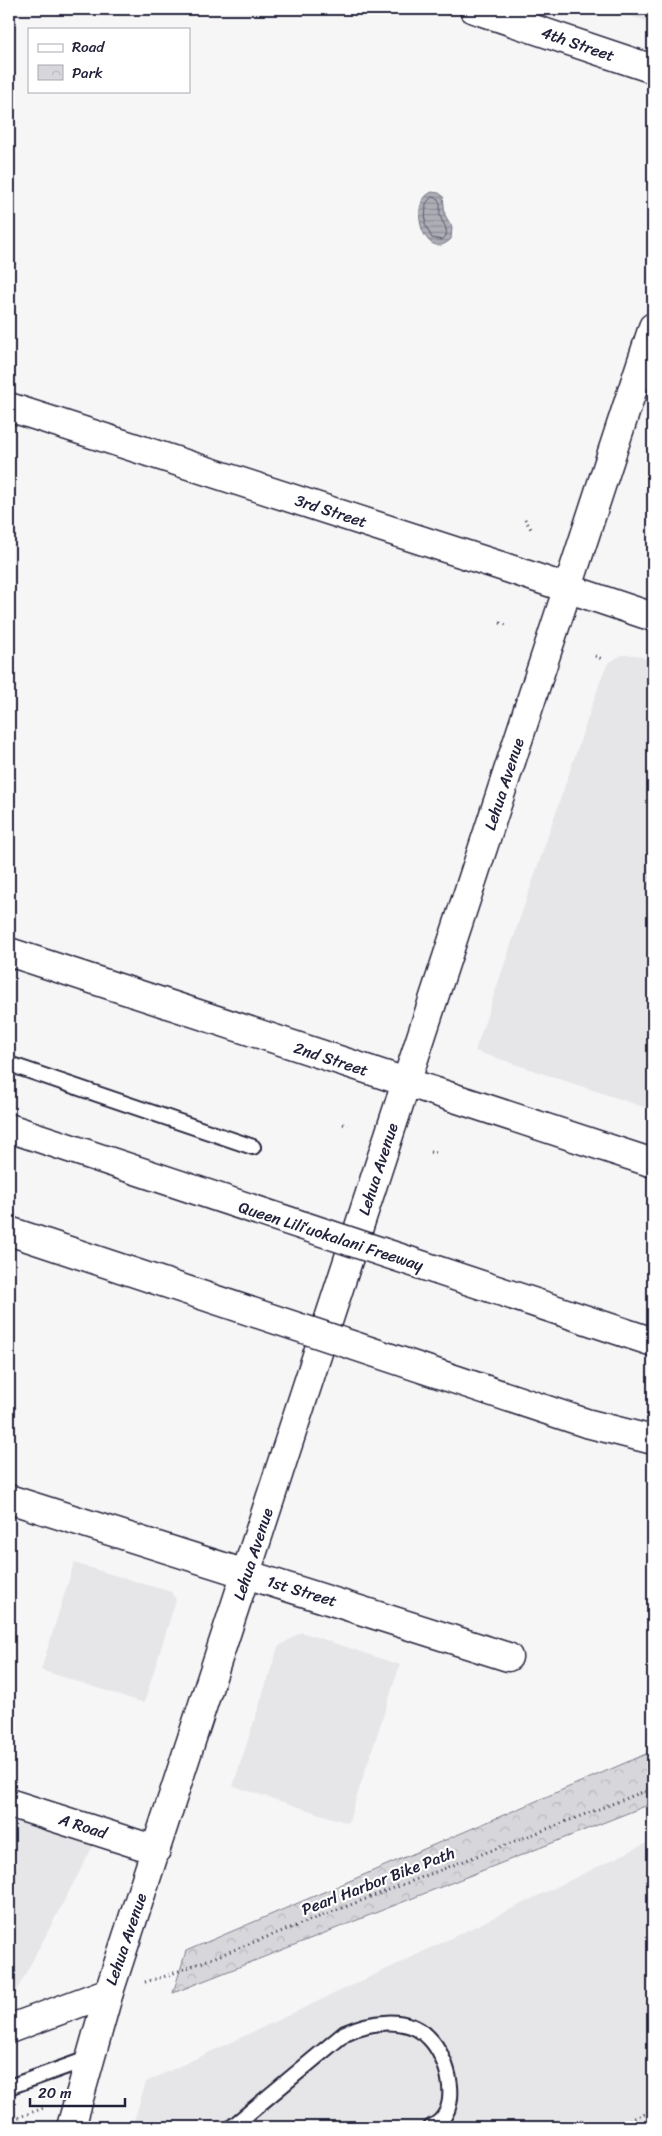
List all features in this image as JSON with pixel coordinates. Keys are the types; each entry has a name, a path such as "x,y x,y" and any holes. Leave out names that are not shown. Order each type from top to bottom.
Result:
{"main road":[{"name":"4th Street","path":"485,10 653,69"},
{"name":"Lehua Avenue","path":"71,2127 109,1992 569,589 653,327"},
{"name":"3rd Street","path":"9,407 653,618"},
{"name":"2nd Street","path":"9,952 653,1164"},
{"name":"Queen Liliʻuokalani Freeway","path":"9,1128 653,1342"},
{"path":"9,1231 586,1423 653,1440"},
{"name":"1st Street","path":"9,1499 508,1657"},
{"name":"A Road","path":"9,1802 156,1850"},
{"path":"9,2030 109,1992"}],"lane":[{"path":"9,1064 253,1147"},
{"path":"232,2127 344,2033 365,2024 388,2022 409,2026 428,2036 440,2054 448,2076 451,2093 445,2115 431,2127"},
{"path":"9,2087 90,2058"}],"path":[{"path":"525,519 531,529"},
{"path":"500,623 509,626"},
{"path":"595,656 602,659"},
{"path":"343,1124 348,1126"},
{"path":"430,1152 436,1154"},
{"name":"Pearl Harbor Bike Path","path":"109,1992 166,1976 653,1788"},
{"path":"611,2127 653,2110"}],"shaded area":[{"path":"608,9 653,9 653,23"},
{"path":"622,655 636,655 653,661 653,1110 475,1051 602,676 608,663"},
{"path":"74,1563 171,1592 176,1600 144,1703 41,1670"},
{"path":"301,1632 400,1665 348,1823 233,1786 278,1647"},
{"path":"9,1817 94,1844 17,1990 9,1993"},
{"path":"653,1840 653,2127 132,2127 146,2082 406,1960"}],"green space":[{"path":"653,1751 653,1803 173,1993 186,1951"}],"water":[{"path":"432,192 443,196 445,215 452,227 451,239 442,245 433,244 422,229 420,207 424,198"}]}
